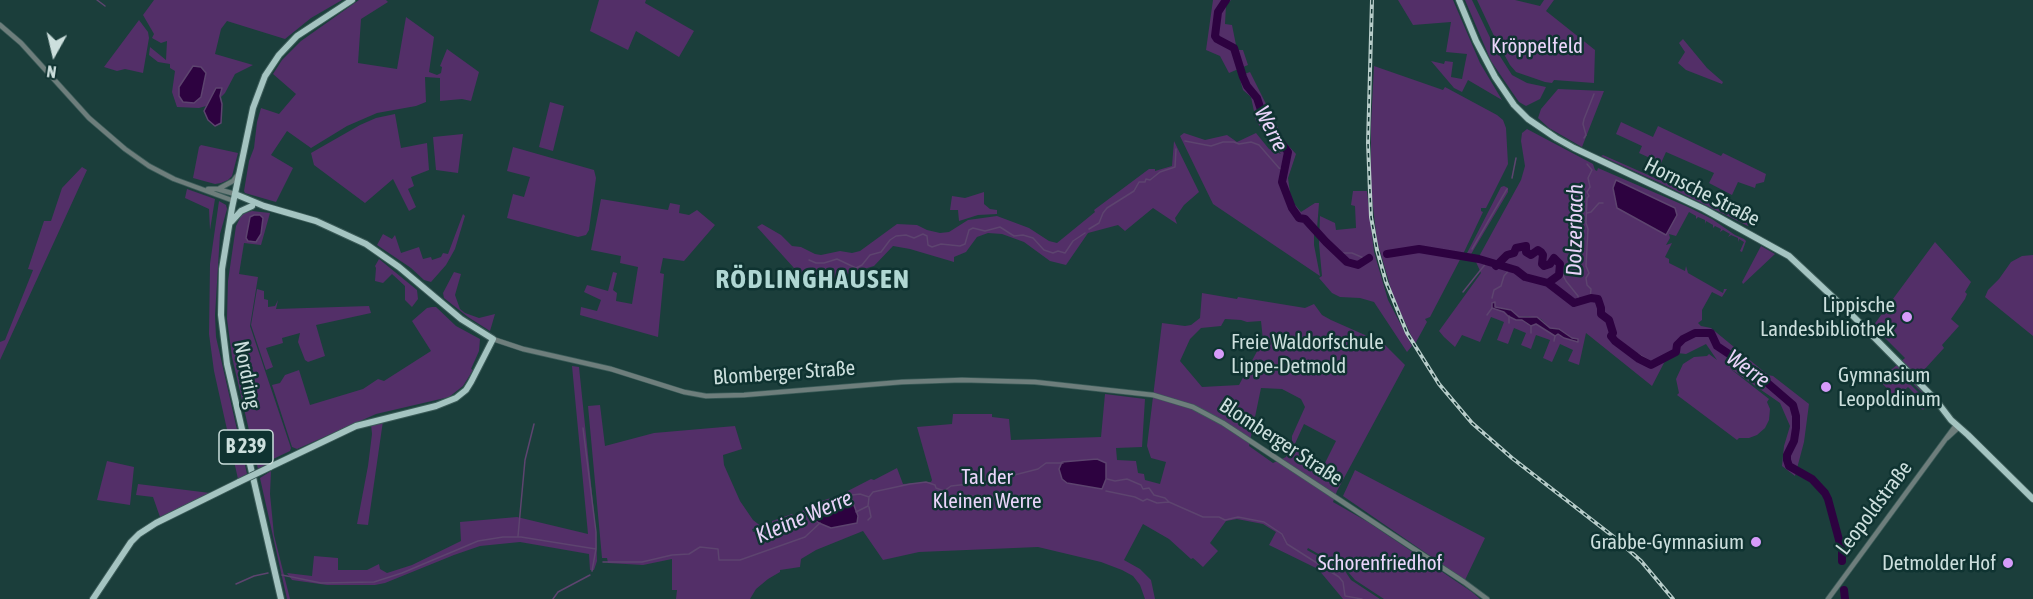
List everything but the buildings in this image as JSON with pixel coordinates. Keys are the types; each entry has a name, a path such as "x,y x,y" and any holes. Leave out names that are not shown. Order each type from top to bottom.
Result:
{"main road":[{"name":"B 239","path":"229,225 253,108 258,91 270,68 297,36 352,0"},
{"name":"Hornsche Straße","path":"1459,0 1491,72 1514,105 1528,119 1574,148 1710,212 1789,256 1852,315 1956,419 1958,426 2033,499"},
{"path":"234,198 252,206 264,206"},
{"path":"93,599 131,542 156,523 356,426 436,406 456,398 466,390 493,339 461,319 394,263 366,244 316,221 234,198"},
{"path":"229,225 241,211 252,206"},
{"name":"Nordring","path":"229,225 221,286 223,338 281,599"}],"street":[{"path":"0,25 32,55 89,118 125,149 167,175 234,198"},
{"path":"205,189 227,186 240,171"},
{"path":"217,189 234,198"},
{"name":"Blomberger Straße","path":"493,339 530,351 614,369 684,392 706,396 962,380 1035,382 1138,392 1159,397 1192,407 1226,424 1487,599"},
{"name":"Leopoldstraße","path":"1828,599 1958,426"}],"green space":[{"path":"154,0 342,0 311,18 285,39 227,21 221,29 215,54 253,65 235,74 220,98 222,89 216,88 214,96 206,106 199,108 177,107 172,92 175,71 170,68 170,64 158,62 149,55 150,47 166,60 167,41 161,43 152,38 154,34 143,15","holes":["193,66 201,67 206,73 201,97 179,87"]},
{"path":"359,0 386,0 388,2 361,19 358,63 397,69 406,17 434,37 429,72 437,75 441,73 442,67 440,66 447,49 479,72 471,101 462,99 440,101 440,78 425,77 426,102 377,113 347,126 311,148 287,131 271,155 293,168 276,202 245,193 249,161 254,148 261,108 279,114 296,94 273,74 282,60 301,41"},
{"path":"599,0 646,0 645,3 694,31 679,57 636,31 628,50 590,31"},
{"path":"1213,0 1231,0 1226,5 1225,24 1232,25 1237,50 1243,50 1248,65 1229,73 1220,56 1206,50"},
{"name":"Kröppelfeld","path":"1398,0 1453,0 1480,63 1502,100 1468,80 1462,92 1454,88 1431,61 1444,64 1445,61 1453,62 1451,77 1462,79 1467,54 1446,52 1451,22 1413,25"},
{"name":"Kröppelfeld","path":"1465,0 1472,0 1496,50 1512,75 1527,83 1546,87 1540,99 1526,106 1519,102 1491,61"},
{"name":"Kröppelfeld","path":"1477,0 1515,0 1540,6 1544,0 1554,0 1546,11 1595,50 1594,83 1554,80 1552,83 1516,72 1495,38"},
{"path":"139,20 148,32 149,38 143,73 125,69 117,71 104,67"},
{"path":"1683,39 1707,68 1723,82 1722,84 1686,70 1678,63 1685,52 1679,43"},
{"path":"1374,66 1443,90 1445,87 1497,115 1503,120 1506,128 1508,164 1486,208 1481,208 1483,212 1465,250 1430,317 1425,319 1427,322 1415,344 1393,296 1377,241 1371,190"},
{"path":"1250,72 1285,142 1296,154 1288,178 1291,200 1301,212 1319,203 1317,229 1306,216 1314,231 1314,245 1320,276 1213,204 1180,136 1184,133 1205,140 1227,135 1237,142 1256,133 1269,149 1281,154 1256,121 1251,97 1243,90 1239,76"},
{"name":"Kröppelfeld","path":"1558,89 1604,91 1582,147 1549,128 1538,118 1541,109"},
{"path":"550,102 564,106 553,151 539,147"},
{"path":"395,114 401,148 427,143 429,170 411,177 414,186 408,189 416,207 409,211 393,179 365,203 314,165 311,153 360,125 376,118"},
{"path":"1621,122 1653,137 1658,126 1721,156 1723,153 1766,174 1764,182 1756,184 1755,188 1738,182 1732,195 1709,183 1714,173 1666,152 1661,163 1639,153 1642,146 1616,134"},
{"path":"1527,129 1593,164 1595,170 1597,171 1598,168 1688,207 1746,241 1742,252 1740,251 1744,242 1739,239 1738,242 1738,238 1731,235 1728,237 1730,234 1723,230 1720,232 1721,229 1715,226 1713,228 1713,225 1706,221 1705,224 1705,220 1698,217 1696,219 1696,216 1689,212 1676,236 1669,234 1670,238 1666,245 1672,243 1665,257 1669,259 1669,263 1685,271 1686,266 1688,273 1723,293 1724,289 1727,289 1722,297 1712,292 1702,310 1702,320 1698,323 1711,328 1768,375 1773,376 1809,404 1804,442 1795,476 1782,466 1784,446 1790,426 1780,403 1728,367 1769,399 1767,402 1770,409 1769,420 1765,428 1757,435 1737,440 1677,395 1679,393 1676,379 1683,364 1694,357 1709,354 1717,360 1706,344 1686,354 1677,353 1665,361 1652,386 1586,333 1579,365 1568,361 1573,350 1560,344 1552,362 1543,358 1550,340 1536,335 1531,349 1521,345 1526,333 1514,328 1508,344 1497,340 1504,322 1491,317 1480,342 1462,335 1455,347 1439,331 1481,273 1476,262 1521,180 1525,166 1522,133","holes":["1495,303 1495,307 1511,310 1519,317 1528,316 1541,319 1550,328 1559,329 1578,342 1558,334 1555,336 1536,324 1531,326 1522,320 1516,320 1493,308"]},
{"path":"463,134 458,173 436,170 433,137"},
{"path":"1174,141 1199,192 1184,205 1175,218 1177,224 1153,208 1125,231 1118,225 1088,233 1066,265 1050,261 1024,242 1002,234 988,233 977,237 966,252 954,257 954,262 893,246 874,266 834,278 812,288 757,227 762,224 781,235 792,246 821,255 840,251 852,253 860,251 897,224 917,225 940,233 949,232 968,220 997,216 1029,228 1049,241 1057,243 1095,212 1094,210 1149,169 1155,169 1155,171 1172,166"},
{"path":"201,145 238,153 232,176 228,180 215,184 193,178"},
{"path":"513,147 594,170 596,178 589,230 586,235 578,237 507,218 513,194 524,197 530,177 507,171"},
{"path":"1601,156 1718,206 1752,225 1748,226"},
{"path":"82,167 87,170 0,360 0,342 5,340 33,270 28,269 44,221 51,221 62,188"},
{"path":"1501,187 1508,188 1508,192 1467,261 1464,259"},
{"path":"187,189 215,199 210,230 209,209 185,198"},
{"path":"1353,191 1367,191 1374,252 1388,300 1412,346 1407,352 1374,302 1360,298 1340,297 1332,293 1319,278 1322,276 1319,244 1320,216 1335,223 1336,230 1356,228 1355,206 1351,205"},
{"path":"984,192 984,204 990,209 997,210 997,214 978,215 959,221 958,210 950,210 952,196 965,198"},
{"path":"601,199 668,210 670,203 680,205 679,213 689,215 697,210 715,225 684,261 663,258 660,273 664,274 658,337 580,315 581,307 597,311 601,300 584,292 587,285 608,291 613,272 617,273 613,290 617,293 616,301 632,304 638,267 620,263 621,256 591,250"},
{"path":"219,201 226,205 227,209 220,234 215,315 216,337 247,474 238,479 214,371 209,334 210,264"},
{"path":"252,211 270,213 261,245 244,243 239,274 258,277 250,326 291,448 290,451 258,469 232,357 227,319 228,281 236,226 242,214"},
{"path":"463,214 465,216 455,249 446,265 431,282 424,280 411,268 377,245 383,234 392,239 395,235 401,253 419,247 423,259 431,257 432,260 441,257 443,253 448,254"},
{"path":"1935,242 1971,282 1965,292 1967,294 1965,299 1951,319 1959,326 1942,345 1944,348 1913,382 1931,401 1912,383 1910,384 1929,403 1923,410 1921,408 1925,404 1908,387 1896,398 1879,380 1905,358 1873,326"},
{"path":"1761,246 1775,254 1743,284 1742,282"},
{"path":"2033,255 2033,336 1985,297 2011,262 2022,256"},
{"path":"379,259 417,290 418,299 412,307 405,300 405,286 392,274 383,283 375,281 375,266"},
{"path":"454,272 461,274 455,295 460,309 479,318 495,314 490,331 444,298 443,293"},
{"path":"257,289 264,291 264,299 268,300 268,307 275,306 278,300 276,309 369,306 371,313 316,325 325,356 308,362 298,342 300,333 282,338 283,343 266,348 273,367 266,370 251,325"},
{"path":"1202,293 1305,308 1314,304 1322,315 1383,343 1405,365 1333,502 1368,522 1480,599 1384,599 1355,580 1343,566 1308,548 1307,550 1345,571 1351,580 1380,599 1343,599 1318,569 1269,545 1276,532 1263,524 1237,519 1226,521 1210,543 1218,551 1203,567 1169,539 1143,524 1124,560 1140,569 1151,580 1155,599 1145,599 1140,585 1133,576 1122,570 1101,562 1038,547 919,552 883,560 863,531 816,550 801,559 800,567 780,570 756,589 750,599 676,599 677,590 672,590 672,559 643,565 608,563 607,558 602,558 588,406 600,405 605,446 654,433 735,426 742,449 723,455 724,465 740,501 753,520 762,527 752,529 753,532 772,525 772,521 803,513 806,506 840,495 897,468 903,484 931,482 917,427 952,424 953,414 992,414 992,417 1009,419 1011,440 1101,437 1105,394 1145,399 1142,447 1116,448 1117,460 1136,461 1138,473 1144,474 1145,480 1160,484 1166,462 1151,458 1147,446 1162,323 1185,326 1191,325 1200,318","holes":["1225,319 1261,321 1263,340 1239,385 1202,387 1180,361 1190,339 1201,328 1221,326","1261,388 1282,389 1301,399 1305,407 1292,436 1292,445 1286,457 1273,463 1249,446","1304,424 1336,441 1324,465 1293,448"]},
{"path":"436,307 456,326 480,339 479,351 471,369 473,370 463,386 449,397 376,414 297,449 292,447 272,385 280,383 285,375 299,370 310,405 363,389 378,379 384,381 431,351 412,321 427,308"},
{"path":"572,366 579,367 596,532 597,561 594,570 590,570 589,554 520,542 480,546 375,585 327,585 292,580 287,573 312,576 314,556 338,558 338,570 367,570 379,564 380,569 387,573 412,565 461,541 460,522 517,517 588,534"},
{"path":"383,421 368,525 357,524 368,466 371,424"},
{"path":"107,461 134,467 130,505 97,500"},
{"path":"1355,470 1485,538 1465,580 1343,496"},
{"path":"271,471 270,494 274,535 290,599 287,599 260,478"},
{"path":"138,484 210,493 160,517 153,497 136,495"}],"shaded area":[{"path":"193,66 201,67 206,73 201,97 194,103 183,102 179,96 179,87"},
{"path":"216,88 222,88 220,96 222,104 221,123 215,126 208,120 204,111"},
{"path":"1616,180 1675,208 1677,215 1666,235 1617,208 1613,188"},
{"path":"260,215 263,218 261,234 256,242 248,241 246,238 250,217"},
{"path":"1495,302 1495,307 1511,310 1519,317 1537,317 1550,328 1559,329 1572,338 1578,339 1578,342 1558,334 1555,336 1536,324 1531,326 1522,320 1516,320 1492,308 1492,303"},
{"path":"1097,459 1106,463 1106,479 1102,489 1067,483 1062,479 1059,469 1062,462"},
{"path":"852,495 858,516 857,523 831,528 811,517 817,509"}],"waterway":[{"path":"97,0 105,6"},
{"name":"Werre","path":"1226,0 1218,12 1215,36 1234,48 1243,77 1257,98 1264,119 1288,152 1282,182 1292,208 1299,218 1305,219 1347,262 1358,265 1369,258"},
{"name":"Dolzerbach","path":"1584,138 1586,135 1584,119 1594,94"},
{"path":"1185,141 1211,146 1223,142 1239,144 1251,142 1259,145 1279,168 1284,170"},
{"path":"1089,229 1099,223 1107,208 1134,191 1139,182 1150,180 1160,172 1175,167 1176,149"},
{"path":"1512,178 1516,158"},
{"name":"Dolzerbach","path":"1587,164 1592,170 1588,178 1590,187 1587,192 1589,196 1586,223 1588,229 1586,266 1589,273 1586,278 1587,285 1591,289 1590,299"},
{"path":"1472,249 1507,189"},
{"path":"1587,213 1599,203 1603,203"},
{"path":"809,260 824,263 837,259 856,268 862,265 870,255 881,252 896,236 906,235 914,238 923,234 927,236 928,245 932,247 941,244 960,246 965,244 969,230 973,228 985,231 1000,227 1014,236 1023,235 1033,238 1044,250 1065,253 1073,241 1085,233"},
{"name":"Werre","path":"1496,266 1507,255 1514,253 1516,248 1526,246 1526,252 1531,255 1538,250 1541,252 1544,266 1550,264 1554,258 1560,264 1559,275 1548,283"},
{"name":"Werre","path":"1387,254 1419,249 1479,259 1516,270 1525,277 1548,283 1574,303 1591,298 1598,299 1601,314 1609,320 1613,333 1611,336 1615,341 1651,365 1676,352 1677,345 1683,339 1695,333 1711,333 1717,346 1750,368 1793,405 1796,428 1787,460 1789,466 1812,479 1825,493 1842,551 1842,561"},
{"path":"1339,253 1352,253 1366,259"},
{"path":"1463,292 1487,262"},
{"path":"1492,298 1494,290 1501,286 1504,276 1510,269"},
{"path":"1560,269 1579,301"},
{"path":"1487,315 1492,308"},
{"path":"1509,316 1509,323"},
{"path":"1531,326 1531,333"},
{"path":"1554,341 1555,336"},
{"name":"Werre","path":"1633,355 1638,354 1655,364"},
{"path":"518,536 525,460 534,424"},
{"path":"583,428 596,532 592,571"},
{"name":"Kleine Werre","path":"856,512 868,506 869,497 873,492 926,482 944,491 951,486 987,482 1038,469 1046,463 1063,463"},
{"name":"Kleine Werre","path":"1107,479 1115,481 1127,479 1141,485 1143,489 1149,488 1154,495 1165,498 1169,502"},
{"name":"Kleine Werre","path":"1106,491 1143,501 1147,499 1157,503 1169,502 1203,517 1219,517 1225,520 1238,517 1264,522 1282,534 1287,544 1339,577 1343,582 1345,596 1362,599"},
{"path":"852,495 860,494 869,497"},
{"path":"868,520 871,517 869,507"},
{"name":"Kleine Werre","path":"603,562 642,562 672,555 689,554 700,547 718,549 719,560 740,560 805,537 820,523"},
{"path":"282,575 321,583 374,582 402,573 478,541 503,537 521,537 596,549"},
{"path":"236,584 268,573"},
{"path":"553,599 558,592 590,575"},
{"name":"Werre","path":"1844,590 1845,599"}],"railway":[{"path":"1372,0 1368,143 1371,217 1386,282 1407,333 1439,384 1472,423 1512,458 1614,537 1641,561 1673,599"}],"place":[{"name":"Lippische Landesbibliothek","path":"1907,317"},
{"name":"Freie Waldorfschule Lippe-Detmold","path":"1219,354"},
{"name":"Gymnasium Leopoldinum","path":"1826,387"},
{"name":"Grabbe-Gymnasium","path":"1756,542"},
{"name":"Detmolder Hof","path":"2008,563"}],"district":[{"name":"RÖDLINGHAUSEN","path":"813,279"}],"park label":[{"name":"Tal der Kleinen Werre","path":"987,489"},
{"name":"Schorenfriedhof","path":"1380,563"}]}
